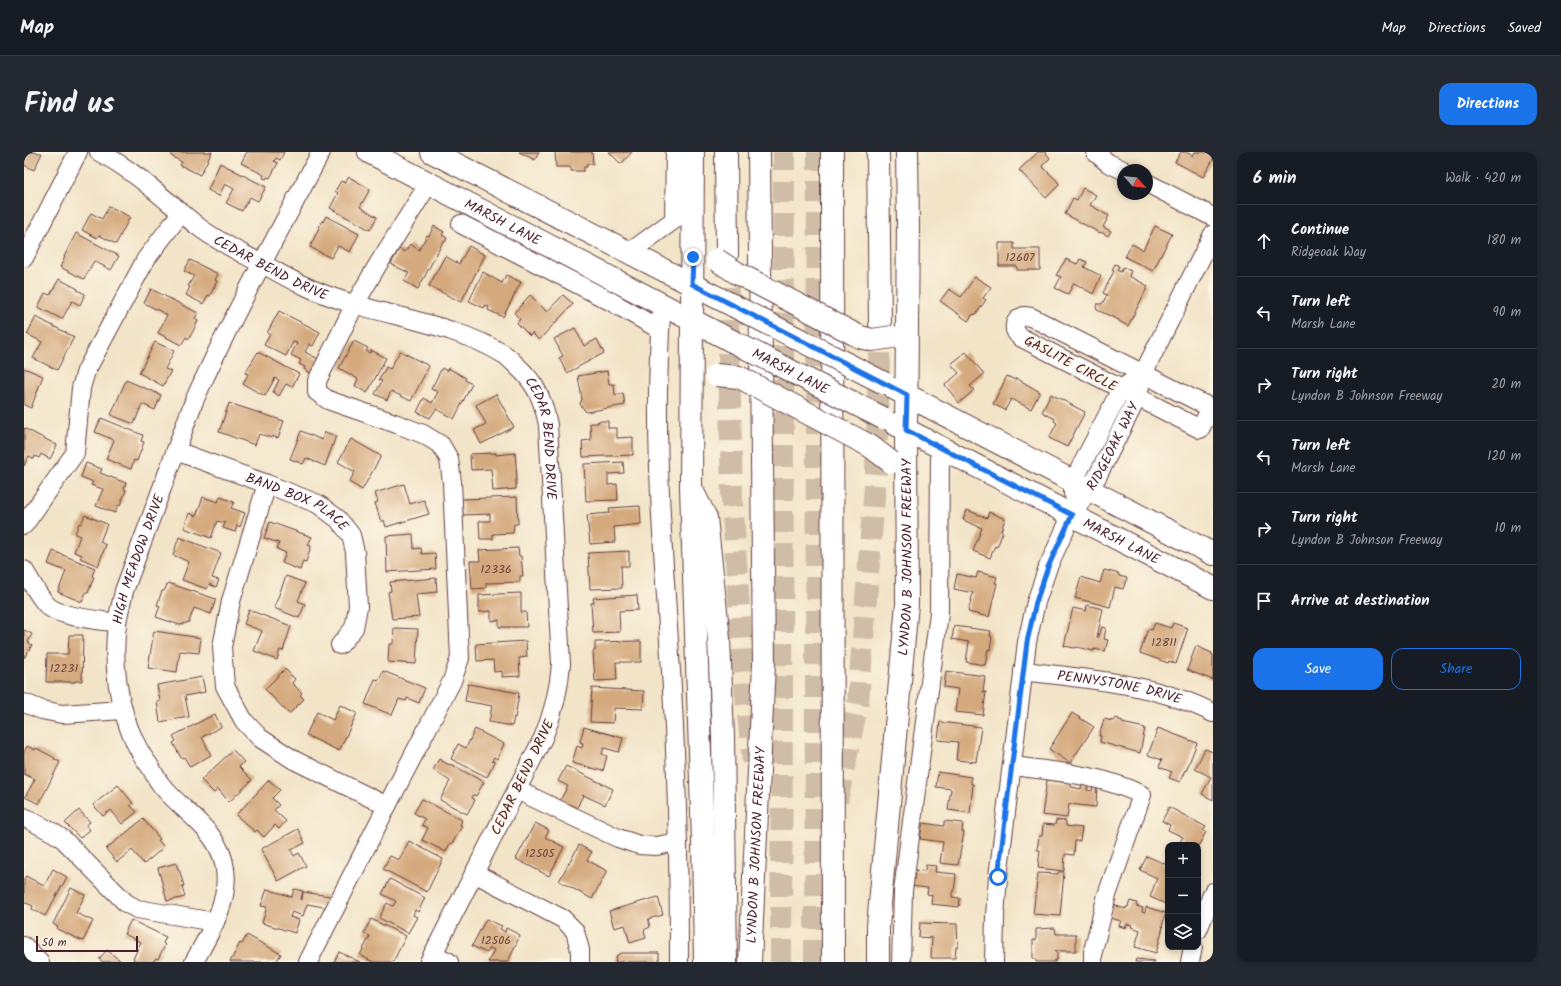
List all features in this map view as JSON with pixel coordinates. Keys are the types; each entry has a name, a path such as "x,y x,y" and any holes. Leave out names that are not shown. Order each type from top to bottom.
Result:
{"main road":[{"name":"MARSH LANE","path":"369,152 692,321 1213,588"},
{"path":"432,152 630,252 1213,554"},
{"path":"693,152 692,488 703,840 705,962"},
{"path":"722,257 726,152"},
{"name":"LYNDON B JOHNSON FREEWAY","path":"750,962 764,664 759,152"},
{"path":"832,152 834,962"},
{"path":"878,152 886,330"},
{"name":"LYNDON B JOHNSON FREEWAY","path":"878,962 878,926 907,604 907,152"},
{"path":"693,224 706,246 722,257 737,273 860,337 872,340 886,330 907,320"},
{"path":"692,397 703,379 716,375 739,377 870,446 892,462 907,485"},
{"path":"692,488 706,518 719,639 723,737 726,962"}],"street":[{"path":"24,258 78,152"},
{"name":"CEDAR BEND DRIVE","path":"99,152 131,171 202,229 224,244 302,285 328,296 434,325 478,342 506,356 525,373 538,390 544,406 548,425 561,664 559,688 552,717 543,738 474,873 437,959"},
{"name":"HIGH MEADOW DRIVE","path":"194,962 215,922 222,903 226,870 218,845 208,832 162,786 135,742 123,710 117,681 115,648 117,623 124,591 194,401 320,152"},
{"path":"630,252 674,220 675,152"},
{"path":"1095,152 1117,167"},
{"path":"308,962 452,682 460,658 452,482 449,459 441,445 423,434 328,400 317,392 317,381 355,304 429,183"},
{"path":"1153,186 1213,217"},
{"path":"24,525 75,453 81,388 86,372 146,259 182,213"},
{"path":"461,224 610,301 660,329"},
{"name":"RIDGEOAK WAY","path":"1081,486 1098,477 1138,398 1143,374 1213,234"},
{"path":"662,305 660,329 658,439 664,592 671,672 678,842 679,962"},
{"name":"GASLITE CIRCLE","path":"1143,374 1031,317 1024,316 1015,322 1015,333 1020,337 1200,429 1212,406"},
{"path":"1143,374 1212,406"},
{"name":"RIDGEOAK WAY","path":"994,962 998,877 1027,642 1036,602 1048,567 1072,515 1081,486 1121,389 1143,374"},
{"path":"901,962 903,891 939,614 940,447"},
{"name":"BAND BOX PLACE","path":"176,451 268,484 318,504 338,519 351,535 355,552 358,607 354,628 340,645"},
{"path":"268,484 231,600 222,647 224,686 244,721 260,738 294,760 387,806"},
{"path":"24,570 46,605 53,610 62,614 117,623"},
{"name":"PENNYSTONE DRIVE","path":"1023,671 1112,683 1157,692 1213,713"},
{"path":"24,703 42,710 62,714 123,710"},
{"path":"1012,766 1094,777 1128,788 1142,795 1107,896 1093,951 1093,962"},
{"path":"517,790 618,838 639,845 656,846 678,842"},
{"path":"24,817 63,839 126,903 137,909 215,922"},
{"path":"474,873 563,919 575,931 580,950 580,962"},
{"path":"1201,922 1213,892"},
{"path":"24,946 40,962"},
{"path":"1190,962 1192,950"}],"building":[{"path":"24,152 42,153 34,170 24,165"},
{"path":"173,152 212,152 200,175 180,165 182,162 171,156"},
{"path":"247,152 284,152 280,160 276,158 274,161 278,163 270,178 267,177 266,179 263,178 264,175 241,163"},
{"path":"519,152 539,152 535,160"},
{"path":"555,152 592,152 593,164 587,164 587,167 584,167 584,171 571,171 571,167 556,167"},
{"path":"609,152 632,152 621,164"},
{"path":"1038,152 1045,152 1050,158 1042,166 1058,182 1059,185 1046,198 1019,170"},
{"path":"1181,152 1186,152 1193,156 1195,152 1213,152 1213,160 1203,177 1175,162"},
{"path":"220,163 266,187 258,201 250,197 242,211 226,203 234,189 225,184 219,196 208,190"},
{"path":"349,177 370,189 360,207 377,217 370,230 330,208 338,193 335,191 341,181 345,183"},
{"path":"1083,188 1096,195 1090,205 1109,216 1103,227 1111,231 1108,236 1065,214 1073,198 1077,200"},
{"path":"109,206 130,217 116,244 99,235 97,238 82,230 91,213 102,219"},
{"path":"326,216 359,234 350,252 338,246 331,258 310,247 322,221 323,222"},
{"path":"434,226 444,232 442,235 447,238 445,242 443,242 418,289 404,281 409,273 391,264 399,249 405,252 410,244 419,250"},
{"path":"1155,226 1172,234 1153,271 1125,257 1132,244 1143,250"},
{"path":"76,233 119,256 111,270 94,261 84,279 60,267"},
{"path":"999,243 1014,243 1014,249 1040,249 1040,270 1017,270 1017,266 999,266"},
{"path":"469,246 485,255 461,302 429,286 445,256 459,264"},
{"path":"1066,259 1077,264 1080,259 1087,262 1084,267 1101,276 1093,294 1074,283 1068,294 1055,288 1061,277 1056,275"},
{"path":"190,260 218,274 215,280 217,281 210,296 208,295 203,304 186,295 190,287 188,286 194,276 184,271"},
{"path":"1115,264 1119,266 1117,270 1121,272 1123,267 1131,271 1129,276 1148,286 1128,326 1119,320 1097,310 1096,307 1097,304 1102,304 1107,295 1103,293 1114,271 1112,270"},
{"path":"483,272 502,283 506,275 521,282 503,317 488,310 489,307 486,305 484,308 469,301"},
{"path":"975,277 991,287 983,298 986,300 975,315 973,314 968,321 940,301 949,289 961,297"},
{"path":"59,279 85,294 80,305 72,301 62,319 38,307 45,293 50,295"},
{"path":"151,289 198,313 195,319 198,321 189,339 186,337 181,345 158,333 167,315 144,303"},
{"path":"530,295 547,312 563,295 573,304 539,340 532,333 530,336 517,323 520,319 514,313"},
{"path":"279,311 320,332 313,346 309,344 305,352 320,360 312,374 304,369 305,367 299,364 301,360 291,355 297,343 293,342 286,356 264,345 270,334 267,333"},
{"path":"36,317 74,337 57,370 33,358 42,342 27,334"},
{"path":"575,328 584,346 597,339 604,353 567,373 559,358 563,356 554,339"},
{"path":"354,341 368,348 366,351 370,353 371,350 386,358 367,393 355,386 358,379 339,368"},
{"path":"155,342 174,351 165,369 171,371 163,386 139,373"},
{"path":"400,351 429,366 411,401 391,391 387,400 375,394 382,381 379,380 386,367 390,369"},
{"path":"258,352 299,374 292,387 286,384 279,396 273,392 279,380 275,378 265,396 243,384 248,374 245,373"},
{"path":"966,352 984,374 970,386 974,390 959,403 945,385 959,373 951,364"},
{"path":"24,368 43,376 31,408 24,405"},
{"path":"442,368 447,371 448,368 466,378 465,380 472,384 454,419 436,409 430,418 417,412 424,398 432,403 438,392 431,389"},
{"path":"607,371 609,384 614,384 615,395 623,393 625,405 586,412 580,404 582,399 578,376"},
{"path":"1007,376 1015,380 1016,378 1040,392 1031,409 1011,399 1005,410 993,404"},
{"path":"126,380 161,395 155,410 142,404 134,424 111,415"},
{"path":"496,394 514,427 481,444 474,430 486,424 476,405"},
{"path":"1051,394 1085,412 1067,447 1049,438 1057,423 1054,421 1055,419 1042,412"},
{"path":"229,403 284,421 278,438 272,436 272,438 259,434 255,445 219,432"},
{"path":"101,418 143,435 141,441 144,442 137,461 134,460 131,469 106,459 114,440 95,432"},
{"path":"598,421 608,421 608,428 617,428 617,438 633,437 633,455 583,457 582,441 591,440 590,423 598,423"},
{"path":"24,428 57,445 50,459 41,454 39,458 35,456 34,459 29,456 24,466"},
{"path":"301,431 322,440 325,432 336,436 325,466 306,458 303,464 290,459"},
{"path":"351,439 381,456 362,490 349,482 355,472 338,462"},
{"path":"496,453 496,455 515,453 517,478 516,489 493,491 491,469 471,470 470,454"},
{"path":"623,462 624,473 608,474 608,485 617,484 618,500 586,501 584,464"},
{"path":"86,463 102,469 100,473 126,483 124,489 126,490 120,506 118,505 115,513 96,506 103,489 91,485 93,482 81,477"},
{"path":"404,484 410,504 424,500 429,514 386,527 384,520 381,522 375,503 378,502 375,493"},
{"path":"203,497 218,502 220,497 234,502 231,508 245,513 240,527 237,525 235,532 223,528 225,523 217,521 211,538 184,528 189,513 196,516"},
{"path":"517,497 518,524 514,524 513,533 493,534 493,539 480,539 479,521 490,521 490,514 463,515 462,499"},
{"path":"640,506 641,524 614,527 615,542 590,544 587,515 610,513 609,508"},
{"path":"967,510 987,518 989,512 1005,519 1001,531 1003,532 997,547 995,546 990,558 973,551 982,528 963,520"},
{"path":"85,515 107,524 100,542 106,545 98,566 80,558 82,555 74,552 80,536 75,534 79,523 81,524"},
{"path":"270,522 312,537 308,545 311,546 306,562 303,561 300,570 282,563 286,553 277,549 279,543 264,538"},
{"path":"413,534 414,549 421,548 422,554 435,553 436,569 387,572 386,536"},
{"path":"179,537 221,553 212,578 219,580 216,587 209,584 207,589 182,580 189,562 173,555"},
{"path":"518,548 519,556 521,556 523,576 520,576 520,582 486,583 486,588 472,589 470,561 480,561 479,550"},
{"path":"53,551 95,568 92,576 94,577 88,593 86,592 82,602 58,592 66,571 48,564"},
{"path":"629,551 629,566 621,566 622,588 590,589 588,553"},
{"path":"1104,570 1127,578 1123,589 1115,587 1110,607 1075,598 1081,577 1100,583"},
{"path":"978,572 997,577 989,617 968,612 973,593 954,589 957,574 976,578"},
{"path":"286,576 305,583 298,601 305,604 299,618 274,608"},
{"path":"436,578 437,592 416,594 419,617 392,619 388,592 391,591 390,582"},
{"path":"168,583 216,599 211,614 194,608 189,622 180,625 156,617 160,606 157,605 162,591 164,591"},
{"path":"521,593 521,612 526,612 527,627 499,627 499,620 491,621 491,611 479,612 479,595"},
{"path":"637,595 638,610 619,611 620,632 593,633 591,603 594,603 593,598"},
{"path":"1087,605 1103,609 1097,637 1099,637 1102,627 1106,628 1104,639 1108,640 1105,651 1094,649 1094,651 1064,646 1073,608 1086,611"},
{"path":"249,610 291,626 283,651 280,650 277,660 254,651 262,631 244,624"},
{"path":"1155,623 1171,628 1173,623 1188,628 1176,664 1169,661 1168,663 1140,653 1148,629 1152,630"},
{"path":"954,626 991,631 990,636 992,637 990,650 988,649 985,665 966,662 969,642 952,639"},
{"path":"394,628 418,629 416,664 388,662 389,644 393,644"},
{"path":"24,630 32,634 28,642 32,645 24,658"},
{"path":"154,631 201,638 199,653 180,651 177,672 148,668"},
{"path":"69,635 83,635 82,681 46,682 47,654 68,654"},
{"path":"526,641 527,657 519,658 520,676 502,677 502,671 494,672 493,660 477,661 476,644"},
{"path":"641,641 641,662 616,662 617,680 595,681 593,651 595,651 595,642"},
{"path":"1196,646 1212,653 1211,654 1213,655 1213,680 1187,670"},
{"path":"285,669 295,679 292,683 302,693 300,695 304,699 289,714 265,689"},
{"path":"383,671 425,688 419,703 407,698 406,701 399,699 392,715 365,704 375,679 379,680"},
{"path":"946,671 985,676 983,692 986,692 983,715 955,712 958,689 944,687"},
{"path":"202,677 205,692 185,696 189,717 160,722 157,702 160,701 157,685"},
{"path":"468,684 519,693 515,718 514,717 512,726 489,722 492,706 465,701"},
{"path":"592,688 644,691 643,709 614,708 613,723 590,722"},
{"path":"340,705 357,713 339,751 306,735 317,712 333,720"},
{"path":"1072,713 1094,727 1070,763 1049,749"},
{"path":"215,714 221,727 202,737 211,755 190,767 184,757 181,758 173,743 176,741 173,736"},
{"path":"1115,718 1123,721 1122,723 1145,728 1140,753 1100,742 1101,736 1099,736 1104,719 1113,721"},
{"path":"940,722 981,727 976,762 956,760 958,742 938,740"},
{"path":"584,727 623,738 619,752 604,748 602,754 607,756 603,771 572,763 577,746 582,748 583,743 580,742"},
{"path":"1158,728 1197,743 1180,782 1169,778 1172,772 1159,767 1162,760 1148,755"},
{"path":"475,729 504,744 497,759 494,757 492,761 495,762 487,777 451,759 458,744 466,748"},
{"path":"27,746 35,750 36,748 60,762 39,804 25,797 35,779 24,774 24,752"},
{"path":"1205,749 1213,752 1213,800 1202,794 1211,777 1195,769"},
{"path":"233,750 244,762 239,767 252,780 229,802 218,789 214,793 201,780"},
{"path":"439,759 484,782 476,796 474,794 472,798 475,800 467,814 440,800 450,781 433,770"},
{"path":"566,766 613,789 605,805 583,795 576,810 559,802 568,786 558,781"},
{"path":"938,772 971,777 971,784 973,784 970,813 948,810 951,789 936,787"},
{"path":"269,780 280,790 272,798 279,805 274,810 286,821 279,829 275,825 264,837 257,830 255,832 236,815"},
{"path":"1047,780 1071,783 1071,787 1081,789 1082,783 1088,784 1087,790 1092,791 1093,785 1097,785 1096,807 1069,804 1067,818 1042,815"},
{"path":"118,785 133,803 130,805 137,812 122,824 111,810 103,816 93,805"},
{"path":"422,799 462,820 460,825 462,826 452,844 450,843 446,852 422,840 428,828 422,825 425,819 414,813"},
{"path":"1169,807 1206,827 1203,831 1206,832 1201,842 1180,842 1183,837 1168,830 1170,825 1162,821"},
{"path":"79,810 90,822 86,825 90,830 80,838 65,823"},
{"path":"143,819 160,839 158,840 164,847 144,864 132,850 117,862 106,849"},
{"path":"1056,820 1066,821 1066,826 1082,828 1080,841 1075,841 1074,855 1065,854 1064,871 1038,868 1040,850 1037,850 1039,836 1042,836 1043,824 1055,825"},
{"path":"944,821 963,823 962,832 964,832 958,865 940,863 943,842 920,839 923,823 944,826"},
{"path":"535,823 549,830 545,837 564,847 549,876 516,859"},
{"path":"298,829 305,843 291,850 294,856 299,853 306,866 278,881 261,849"},
{"path":"409,841 443,859 427,892 383,869 390,856 399,860"},
{"path":"579,845 592,852 587,860 607,871 592,899 559,881"},
{"path":"1147,856 1165,864 1165,904 1150,897 1157,878 1140,870"},
{"path":"176,863 184,886 182,886 185,897 167,901 158,868"},
{"path":"926,865 936,866 935,872 956,874 952,897 960,898 959,907 931,904 932,895 927,894 928,888 910,886 912,870 925,871"},
{"path":"53,869 67,877 45,916 32,909 33,906 24,902 24,879 26,876 44,886"},
{"path":"1058,872 1064,872 1060,916 1033,914 1038,873 1058,874"},
{"path":"390,879 425,898 418,912 415,910 413,915 417,917 408,933 379,918 387,903 393,906 396,901 382,894"},
{"path":"71,888 85,895 76,913 93,921 83,941 57,929 58,927 53,924"},
{"path":"267,889 292,897 294,889 303,891 302,900 303,892 330,896 329,908 307,904 303,916 292,912 290,917 299,920 295,933 262,923 267,907 261,906"},
{"path":"658,897 663,915 648,919 650,927 644,930 646,938 630,943 625,925 614,928 609,911"},
{"path":"1130,901 1137,903 1136,906 1143,908 1142,912 1145,913 1146,907 1165,913 1156,953 1135,947 1140,930 1132,927 1133,925 1127,924 1126,928 1119,926 1121,921 1110,918 1113,905 1126,909 1126,907 1128,907"},
{"path":"371,919 406,936 393,962 373,962 360,955 370,936 364,933"},
{"path":"486,919 502,926 500,929 505,932 506,928 520,935 508,962 488,962 494,950 490,948 487,953 472,946"},
{"path":"131,920 166,937 163,943 165,945 158,959 156,958 153,962 139,962 133,959 141,942 124,934"},
{"path":"920,923 957,924 958,947 956,947 955,958 931,958 932,938 919,937"},
{"path":"1055,928 1056,934 1076,934 1076,951 1055,951 1057,952 1057,960 1055,960 1055,962 1036,962 1036,959 1033,959 1033,940 1036,940 1036,929"},
{"path":"247,935 281,954 276,962 230,962 240,943 242,944"},
{"path":"107,950 122,962 103,962 99,959"},
{"path":"339,952 360,962 334,962"},
{"path":"621,953 659,953 659,962 615,962 617,955"},
{"path":"1136,959 1155,961 1155,962 1135,962"}],"tunnel":[{"path":"781,962 784,152"},
{"path":"815,962 818,152"},
{"path":"727,254 732,500 743,667 753,762"},
{"path":"837,801 858,702 876,472 880,324"}],"route":[{"path":"693,257 692,284 907,395 906,430 1072,515 1048,567 1036,602 1027,642 998,877"}]}
